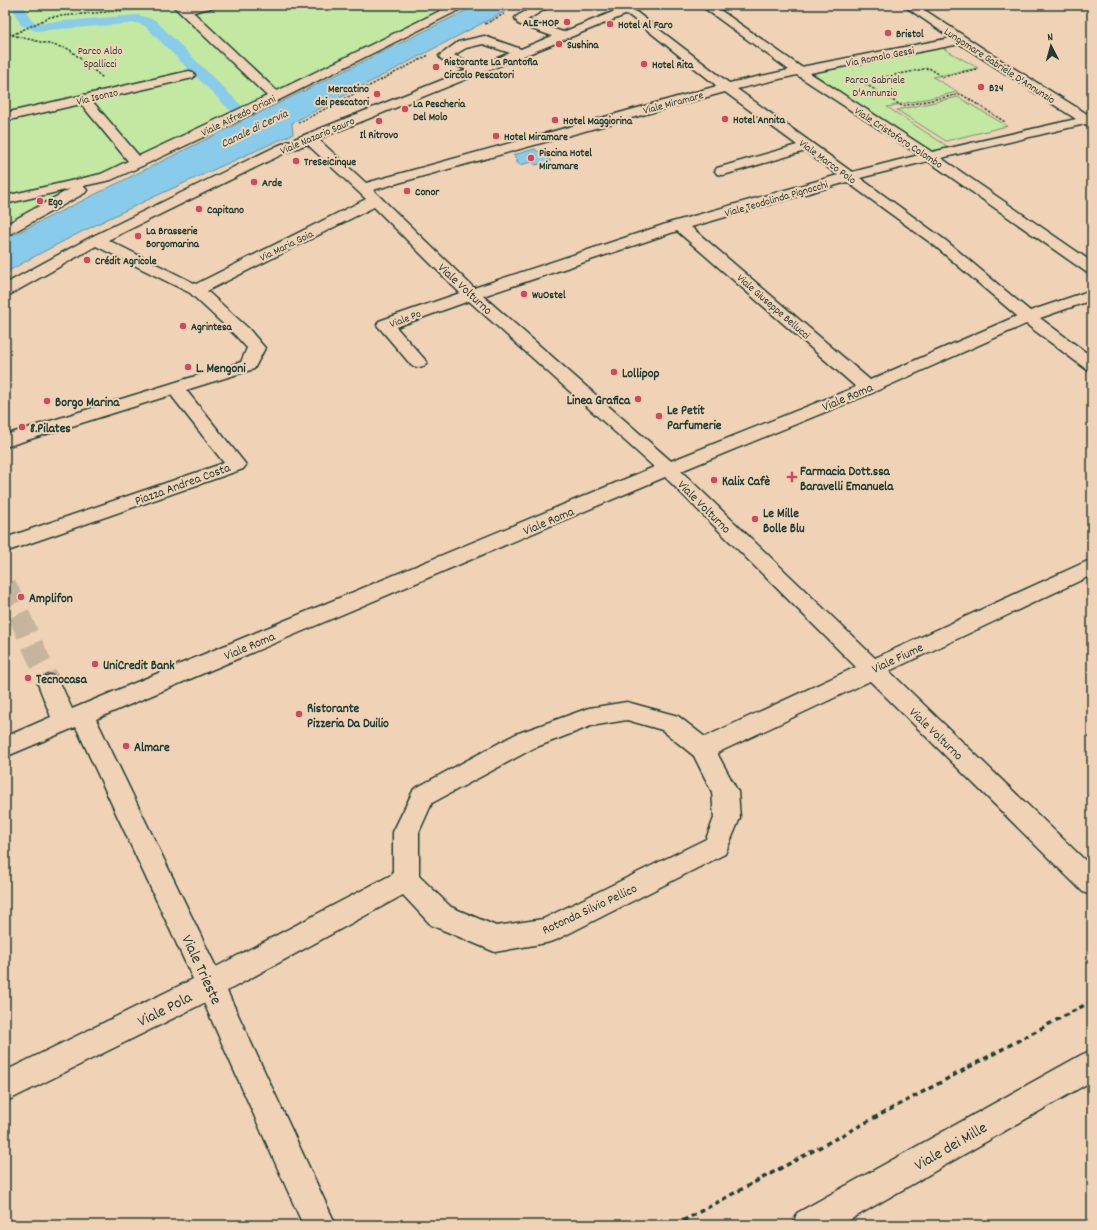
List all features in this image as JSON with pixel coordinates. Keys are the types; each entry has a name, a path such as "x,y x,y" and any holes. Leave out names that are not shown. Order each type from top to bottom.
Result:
{"street":[{"path":"176,7 211,5"},
{"name":"Viale Alfredo Oriani","path":"5,200 106,177 226,121 461,5"},
{"path":"546,5 521,18 522,22 563,36"},
{"name":"Viale Nazario Sauro","path":"5,291 96,240 315,135 640,5"},
{"name":"Viale Cristoforo Colombo","path":"706,5 799,72 931,157 1092,269"},
{"name":"Lungomare Gabriele D'Annunzio","path":"909,5 998,64 1089,121"},
{"path":"176,7 275,96"},
{"name":"Viale Marco Polo","path":"624,11 634,14 727,87 940,243 1028,318 1092,365"},
{"path":"478,70 445,56 462,45 484,40 521,53"},
{"name":"Via Romolo Gessi","path":"799,72 961,40"},
{"name":"Viale Miramare","path":"369,194 727,87 799,72"},
{"name":"Via Isonzo","path":"5,117 189,75"},
{"path":"84,99 137,163"},
{"name":"Viale Teodolinda Pignocchi","path":"471,294 680,225 850,176 1089,121"},
{"name":"Viale Volturno","path":"315,135 369,194 471,294 668,469 1092,884"},
{"path":"722,171 808,146"},
{"path":"5,231 106,177"},
{"name":"Via Maria Goia","path":"196,290 369,194"},
{"name":"Viale Giuseppe Bellucci","path":"680,225 868,388"},
{"path":"5,441 248,365 256,348 242,332 196,290 96,240"},
{"name":"Viale Po","path":"418,362 385,325 471,294"},
{"name":"Viale Roma","path":"5,747 668,469 868,388 1028,318 1092,295"},
{"name":"Piazza Andrea Costa","path":"5,545 236,465 174,387"},
{"name":"Viale Fiume","path":"703,749 1092,566"},
{"name":"Viale Trieste","path":"50,684 74,718 210,985 320,1225"},
{"name":"Rotonda Silvio Pellico","path":"628,711 670,723 703,749 725,792 727,818 716,846 546,931 495,939 441,916 406,880 406,832 423,796 525,741 589,717 628,711"},
{"name":"Viale Pola","path":"5,1087 210,985 406,880"},
{"name":"Viale dei Mille","path":"809,1225 1092,1065"}],"path":[{"path":"12,35 50,17 176,7"},
{"path":"5,31 12,35 69,49 118,91"},
{"path":"826,89 929,68 943,77 998,64"},
{"path":"862,82 902,106 961,94 1014,127 1020,127 1037,132"},
{"path":"675,1225 1092,1001"}],"green space":[{"name":"Parco Aldo Spallicci","path":"5,5 454,5 5,225"},
{"name":"Parco Gabriele D'Annunzio","path":"941,47 978,68 933,77 958,92 887,107 950,148 931,152 811,72"},
{"path":"958,97 1007,126 946,141 897,110"}],"water":[{"name":"Canale di Cervia","path":"477,5 517,5 292,123 293,134 111,217 5,273 5,239"},
{"name":"Piscina Hotel Miramare","path":"535,149 551,161 536,165 532,162 520,165 515,161 518,160 513,155"}],"waterway":[{"name":"Canale di Cervia","path":"17,5 26,22 36,27 138,19 150,23 255,127"}],"tunnel":[{"path":"5,584 50,684"}],"place":[{"name":"ALE-HOP","path":"567,22"},
{"name":"Hotel Al Faro","path":"610,24"},
{"name":"Bristol","path":"888,33"},
{"name":"Sushina","path":"559,44"},
{"name":"Hotel Rita","path":"644,64"},
{"name":"Ristorante La Pantofla Circolo Pescatori","path":"436,67"},
{"name":"B24","path":"981,87"},
{"name":"Mercatino dei pescatori","path":"377,94"},
{"name":"La Pescheria Del Molo","path":"405,109"},
{"name":"Hotel Annita","path":"725,119"},
{"name":"Hotel Maggiorina","path":"555,120"},
{"name":"Il Ritrovo","path":"379,121"},
{"name":"Hotel Miramare","path":"496,136"},
{"name":"Piscina Hotel Miramare","path":"531,158"},
{"name":"TreSeiCinque","path":"296,161"},
{"name":"Arde","path":"254,182"},
{"name":"Conor","path":"407,191"},
{"name":"Ego","path":"40,201"},
{"name":"Capitano","path":"199,209"},
{"name":"La Brasserie Borgomarina","path":"138,236"},
{"name":"Crédit Agricole","path":"87,260"},
{"name":"WuOstel","path":"524,294"},
{"name":"Agrintesa","path":"183,326"},
{"name":"L. Mengoni","path":"188,367"},
{"name":"Lollipop","path":"614,372"},
{"name":"Linea Grafica","path":"638,399"},
{"name":"Borgo Marina","path":"47,401"},
{"name":"Le Petit Parfumerie","path":"659,416"},
{"name":"8.Pilates","path":"22,427"},
{"name":"Farmacia Dott.ssa Baravelli Emanuela","path":"792,477"},
{"name":"Kalix Cafè","path":"714,480"},
{"name":"Le Mille Bolle Blu","path":"755,519"},
{"name":"Amplifon","path":"21,597"},
{"name":"UniCredit Bank","path":"95,664"},
{"name":"Tecnocasa","path":"28,678"},
{"name":"Ristorante Pizzeria Da Duilio","path":"299,714"},
{"name":"Almare","path":"126,746"}]}
